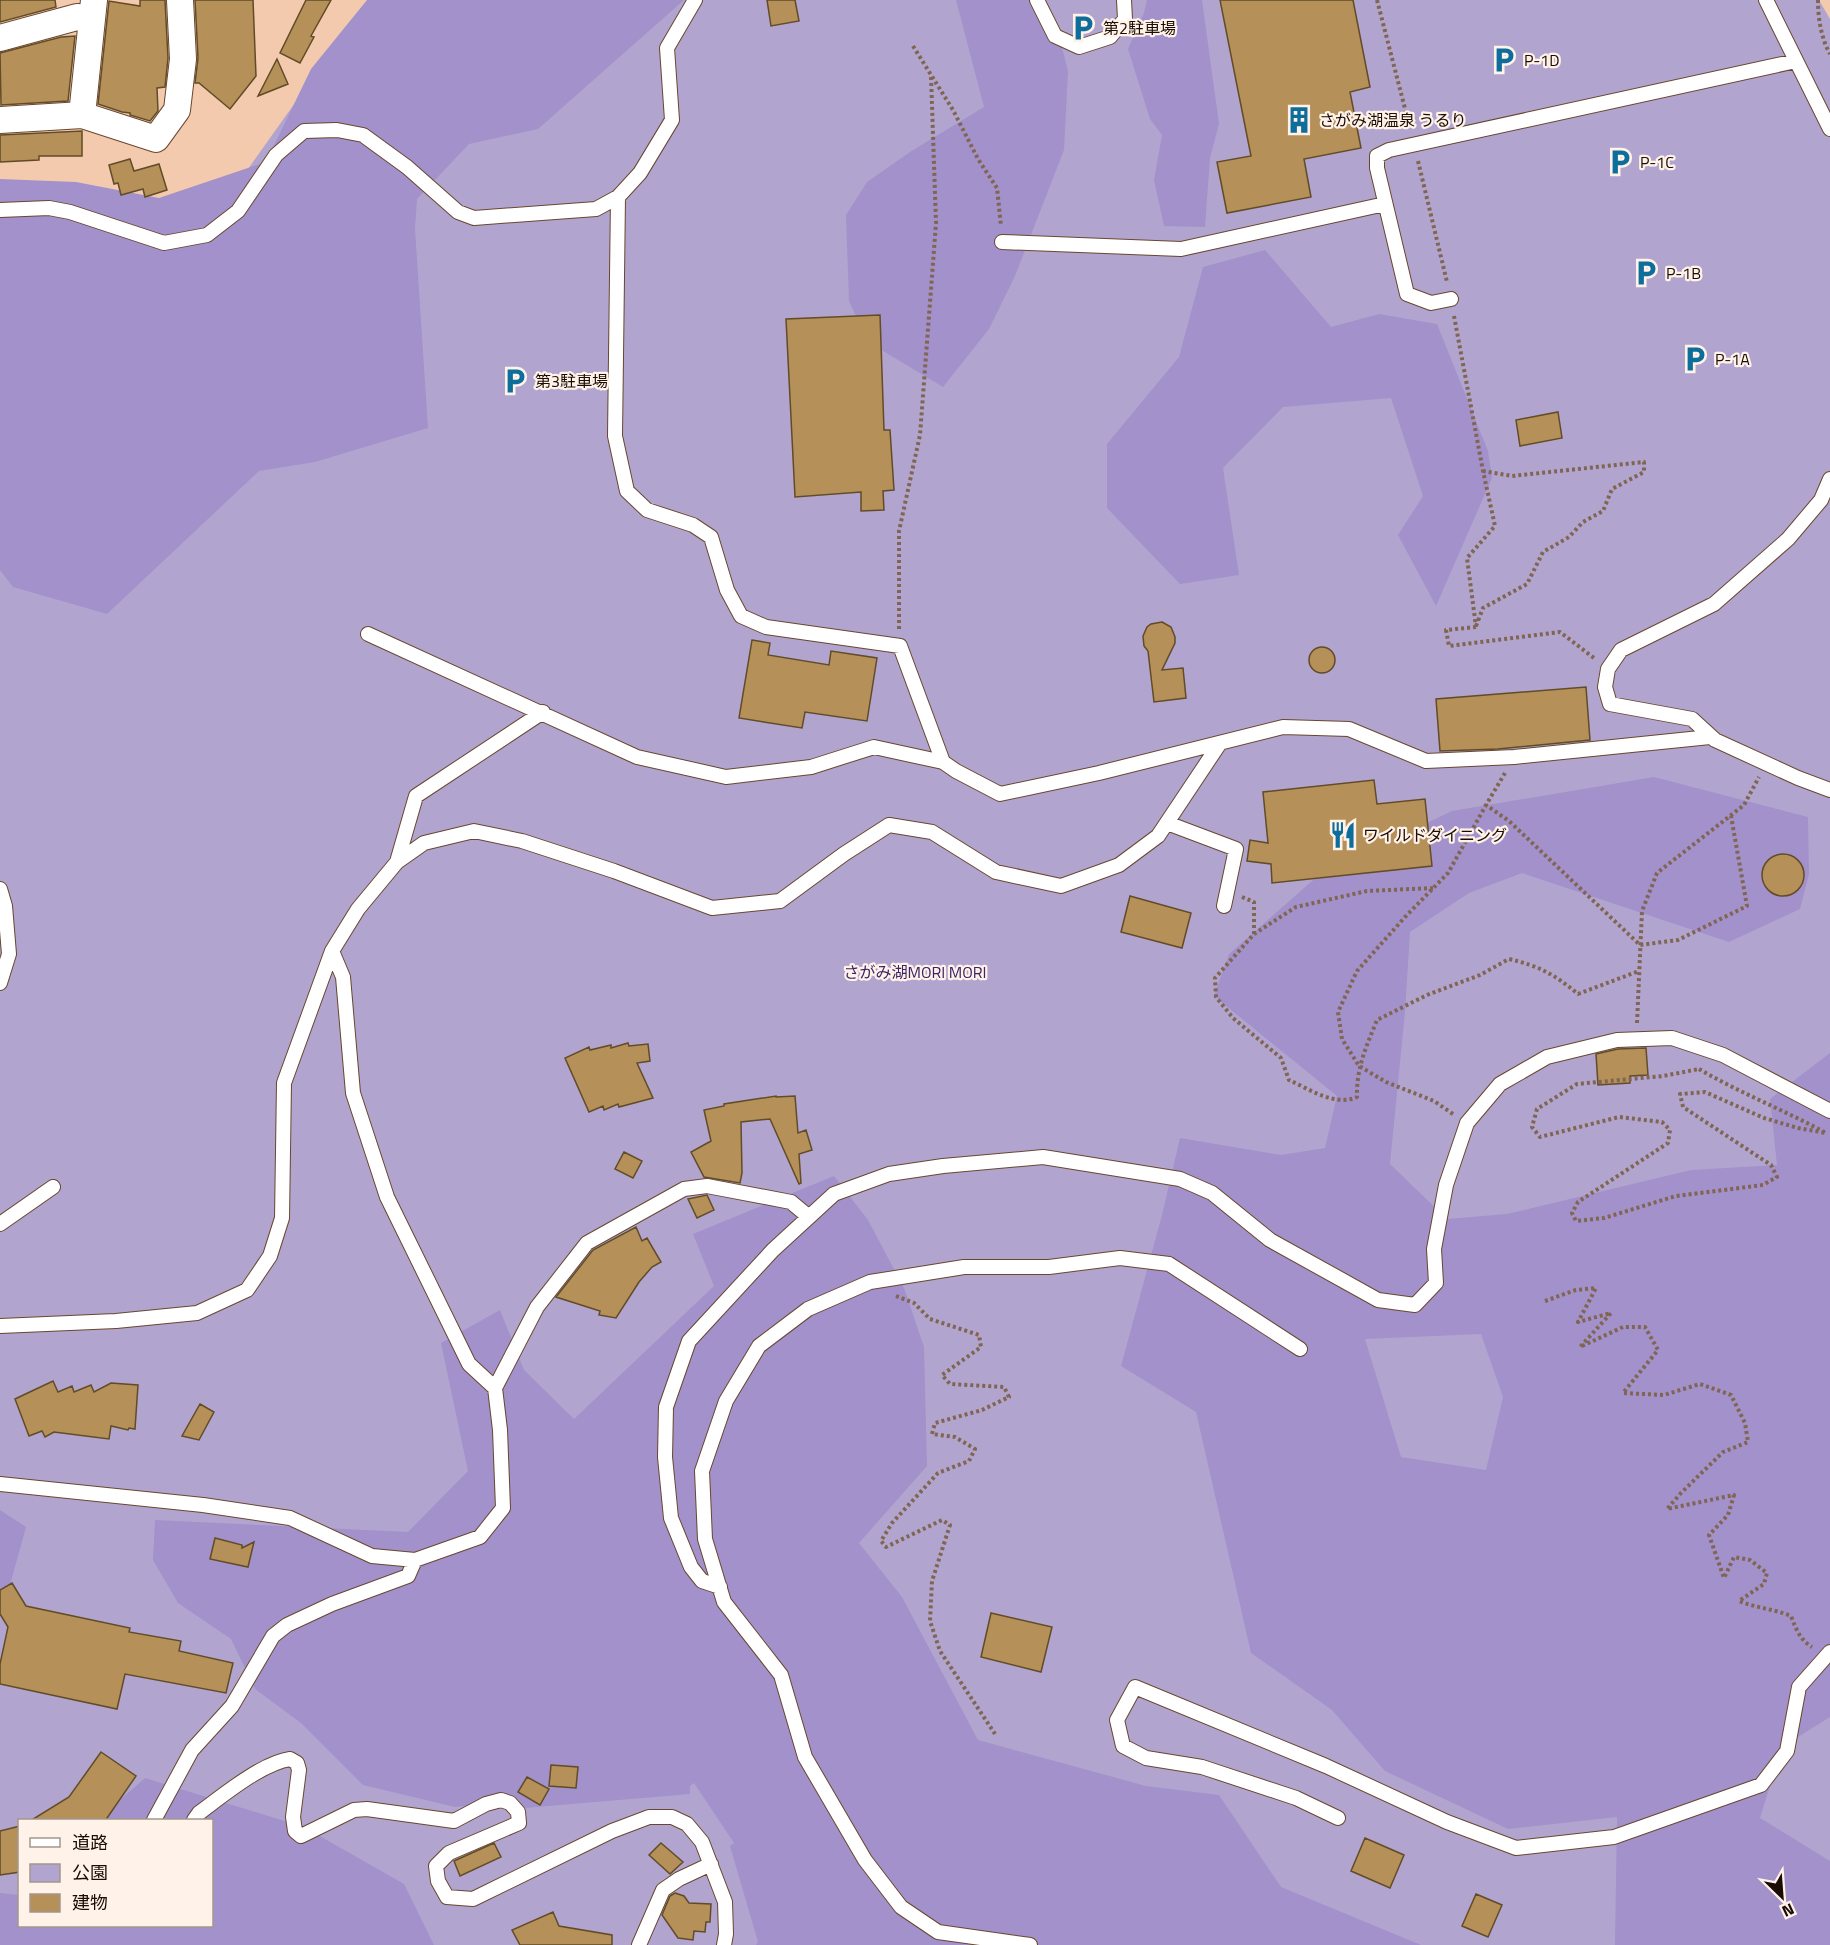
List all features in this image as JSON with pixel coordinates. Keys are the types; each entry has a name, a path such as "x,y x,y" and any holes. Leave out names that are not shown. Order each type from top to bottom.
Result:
{"street":[{"path":"0,120 82,115 156,139 177,110 183,59 180,0"},
{"path":"82,115 93,9"},
{"path":"0,38 77,17 93,9"}],"lane":[{"path":"0,210 49,208 59,210 164,243 207,235 238,211 276,155 304,131 337,130 363,135 407,167 458,212 474,218 596,209 618,197 640,173 672,120 667,48 695,0"},
{"path":"1037,0 1055,36 1079,47 1110,37 1125,20 1124,0"},
{"path":"1766,0 1830,129"},
{"path":"1451,299 1431,303 1407,294 1377,168 1377,156 1389,150 1796,61"},
{"path":"618,197 615,436 627,491 647,510 693,525 711,537 727,590 741,616 766,627 900,646 943,762"},
{"path":"1002,242 1181,249 1385,204"},
{"path":"1830,479 1821,500 1788,539 1714,604 1621,650 1608,669 1605,687 1610,704 1692,718 1710,736 1830,790"},
{"path":"368,634 543,712 637,757 726,777 811,767 874,747 943,762 1000,794 1099,773 1283,727 1349,729 1426,761 1514,757 1710,736"},
{"path":"397,862 416,796 543,712"},
{"path":"2,1327 116,1321 197,1313 247,1290 270,1256 282,1218 284,1083 332,951 358,909 397,862 424,843 474,831 522,841 712,908 780,901 844,854 889,825 932,832 996,872 1060,886 1119,865 1158,836 1220,743"},
{"path":"1167,823 1236,849 1224,906"},
{"path":"0,889 5,906 9,954 0,983"},
{"path":"332,951 343,977 353,1093 387,1197 469,1364 495,1388"},
{"path":"720,1587 702,1581 691,1567 671,1518 665,1457 666,1407 689,1341 773,1250 834,1194 889,1174 943,1166 1043,1157 1180,1179 1212,1192 1270,1240 1378,1300 1415,1305 1436,1283 1434,1249 1446,1185 1467,1123 1500,1084 1547,1057 1617,1040 1672,1038 1723,1055 1830,1111"},
{"path":"0,1224 53,1186"},
{"path":"0,1484 203,1504 290,1518 372,1556 414,1560 480,1536 503,1508 500,1430 495,1388 537,1308 587,1243 684,1189 707,1186 791,1202 809,1217"},
{"path":"1030,1945 938,1932 902,1907 865,1860 805,1757 781,1675 724,1602 705,1539 702,1471 726,1401 759,1346 808,1309 870,1282 964,1267 1049,1267 1120,1258 1169,1263 1299,1349"},
{"path":"155,1819 192,1750 232,1706 273,1636 287,1625 332,1604 408,1576 414,1560"},
{"path":"1338,1818 1296,1798 1202,1767 1146,1758 1123,1746 1117,1720 1135,1687 1326,1766 1447,1822 1516,1848 1614,1837 1761,1785 1787,1751 1799,1687 1828,1654"},
{"path":"195,1819 199,1813 244,1781 280,1760 290,1759 297,1763 299,1770 293,1817 295,1831 301,1836 354,1810 367,1809 454,1821 486,1804 501,1800 510,1803 518,1812 519,1822 449,1853 436,1866 438,1881 447,1897 472,1899 612,1832 649,1817 672,1817 687,1824 702,1842 711,1864 726,1902 724,1945"},
{"path":"639,1945 663,1890 679,1879 711,1864"}],"path":[{"path":"1377,0 1415,146 1451,299 1495,526 1467,558 1476,627"},
{"path":"1818,0 1820,23 1825,45 1830,54"},
{"path":"913,46 953,110 978,159 997,188 1002,242"},
{"path":"900,646 897,610 899,531 920,435 936,223 931,75"},
{"path":"1476,627 1483,608 1527,584 1544,552 1569,537 1583,522 1603,511 1612,489 1644,472 1644,462 1512,476 1483,471"},
{"path":"1476,627 1446,630 1449,646 1560,632 1608,669"},
{"path":"1467,1123 1434,1101 1386,1082 1359,1066 1342,1039 1338,1012 1357,970 1448,873 1514,757"},
{"path":"1636,1040 1642,911 1657,873 1744,805 1766,763"},
{"path":"1486,805 1509,820 1640,945"},
{"path":"1640,945 1678,940 1747,906 1731,816"},
{"path":"1433,888 1367,891 1296,907 1254,934 1215,978 1216,997 1233,1018 1281,1058 1289,1080 1335,1099 1349,1100 1357,1096 1356,1081 1359,1066 1377,1020 1427,994 1480,975 1509,959 1535,965 1562,980 1578,994 1639,971"},
{"path":"1227,892 1254,902 1254,934"},
{"path":"1699,1069 1726,1085 1787,1111 1826,1133 1764,1118 1705,1092 1680,1094 1683,1107 1771,1165 1777,1177 1763,1185 1676,1196 1604,1218 1576,1221 1572,1213 1578,1202 1668,1143 1671,1130 1662,1122 1619,1118 1540,1137 1532,1127 1537,1109 1577,1084 1664,1076 1699,1069"},
{"path":"870,1282 888,1293 914,1303 930,1319 979,1335 981,1347 942,1375 950,1384 1004,1387 1008,1397 982,1410 935,1423 932,1434 955,1437 975,1449 969,1461 938,1473 892,1523 881,1541 886,1547 942,1520 950,1525 932,1581 930,1621 940,1651 995,1734"},
{"path":"1545,1300 1576,1290 1596,1288 1578,1322 1611,1313 1580,1347 1623,1327 1645,1327 1658,1350 1623,1393 1664,1395 1700,1384 1731,1395 1745,1423 1748,1442 1722,1452 1667,1509 1734,1495 1728,1515 1709,1535 1724,1578 1734,1557 1750,1560 1767,1573 1764,1584 1739,1601 1754,1607 1774,1609 1791,1616 1805,1643 1828,1654"}],"green space":[{"name":"さがみ湖MORI MORI","path":"378,0 1819,0 1830,19 1830,1945 0,1945 0,335 145,314 356,17"}],"shaded area":[{"path":"367,0 684,0 538,129 469,144 417,199 415,229 428,428 315,462 259,471 107,614 13,587 0,570 0,179 76,182 159,198 266,162 311,69"},
{"path":"956,0 1045,0 1056,24 1068,71 1064,150 1015,276 989,329 943,387 868,342 849,301 846,215 867,182 910,152 984,107"},
{"path":"1147,0 1202,0 1219,124 1210,158 1205,227 1164,226 1154,180 1162,135 1150,119 1128,49 1144,13"},
{"path":"1265,250 1331,327 1379,314 1437,324 1488,451 1492,478 1436,606 1398,535 1423,496 1391,398 1283,407 1223,468 1239,575 1180,584 1107,508 1107,444 1179,357 1203,267"},
{"path":"1654,777 1808,817 1809,874 1800,909 1729,942 1522,873 1469,893 1410,932 1405,1012 1390,1164 1447,1219 1507,1214 1691,1170 1777,1165 1770,1099 1830,1053 1830,1717 1782,1747 1760,1818 1830,1861 1830,1945 1615,1945 1617,1817 1508,1829 1385,1771 1332,1710 1251,1653 1196,1412 1121,1366 1162,1215 1180,1138 1281,1155 1325,1148 1337,1096 1214,996 1229,954 1320,874 1452,811","holes":["1481,1334 1503,1397 1486,1470 1401,1457 1365,1339"]},
{"path":"834,1176 868,1220 904,1288 924,1347 927,1466 859,1543 902,1597 978,1740 1146,1786 1219,1795 1281,1887 1421,1945 756,1945 758,1942 730,1846 734,1843 694,1783 690,1786 690,1794 513,1809 486,1804 455,1807 363,1785 301,1723 255,1689 231,1639 178,1603 153,1560 155,1520 408,1532 468,1471 441,1343 500,1310 524,1370 574,1419 714,1286 693,1234"},
{"path":"0,1510 26,1527 7,1596 0,1601"},
{"path":"145,1778 304,1827 404,1884 434,1945 0,1945 0,1893 18,1895 18,1927 213,1927 213,1819 98,1819"}],"building":[{"path":"0,0 55,0 56,7 0,22"},
{"path":"140,0 165,0 168,58 165,87 157,88 158,111 150,121 98,104 109,1 140,6"},
{"path":"195,0 253,0 256,76 230,109 199,83 195,83 198,58"},
{"path":"306,0 331,0 311,36 314,37 300,63 280,53"},
{"path":"767,0 795,0 799,21 771,26"},
{"name":"さがみ湖温泉 うるり","path":"1220,0 1353,0 1370,87 1350,92 1361,148 1304,159 1311,197 1227,213 1217,162 1251,156"},
{"path":"75,36 68,101 1,105 0,53 61,37"},
{"path":"277,59 288,84 258,96"},
{"path":"82,131 82,156 39,156 39,160 0,162 0,135"},
{"path":"130,159 134,171 159,164 167,190 145,197 143,189 121,195 118,183 114,184 109,165"},
{"path":"880,315 884,430 890,430 894,490 883,491 884,510 861,511 861,492 795,497 786,319"},
{"path":"1558,412 1562,438 1520,446 1516,420"},
{"path":"1162,622 1171,627 1175,643 1162,670 1183,668 1186,698 1154,702 1148,651 1144,646 1143,636 1151,624"},
{"path":"752,640 770,643 768,655 829,665 831,651 877,658 867,721 805,712 802,728 739,718"},
{"path":"1322,647 1331,651 1335,660 1331,669 1322,673 1313,669 1309,660 1313,651"},
{"path":"1586,687 1590,740 1498,749 1440,751 1436,699"},
{"path":"1374,780 1377,804 1425,799 1432,866 1272,883 1271,864 1247,861 1250,840 1268,843 1263,792"},
{"path":"1783,854 1798,860 1804,875 1798,890 1783,896 1768,890 1762,875 1768,860"},
{"path":"1130,896 1191,913 1182,948 1121,932"},
{"path":"628,1043 629,1046 648,1044 650,1061 637,1063 653,1098 619,1107 618,1104 604,1110 603,1106 589,1112 565,1058 589,1047 590,1050 611,1045 611,1048"},
{"path":"1646,1048 1648,1075 1630,1076 1630,1083 1598,1085 1596,1054 1618,1049"},
{"path":"776,1096 795,1096 798,1133 806,1130 812,1150 799,1154 801,1183 799,1184 770,1119 741,1122 742,1173 740,1183 704,1177 691,1152 711,1141 704,1110 724,1106 724,1104"},
{"path":"624,1152 642,1161 633,1178 615,1169"},
{"path":"707,1195 714,1210 697,1218 688,1199"},
{"path":"636,1227 642,1241 647,1238 661,1262 652,1267 639,1282 616,1318 599,1315 600,1311 556,1297 593,1250"},
{"path":"53,1381 58,1392 72,1386 74,1392 91,1385 94,1392 111,1383 138,1385 135,1429 129,1428 128,1430 111,1426 109,1439 54,1432 45,1437 42,1431 29,1436 15,1399"},
{"path":"200,1404 214,1412 199,1440 182,1436"},
{"path":"215,1538 242,1545 242,1548 254,1542 248,1567 210,1559"},
{"path":"12,1583 26,1606 130,1628 129,1632 181,1641 179,1651 233,1663 226,1693 125,1674 117,1709 0,1684 0,1664 8,1627 0,1614 0,1590"},
{"path":"991,1613 1052,1627 1041,1672 981,1657"},
{"path":"101,1752 136,1776 106,1819 33,1819 69,1797"},
{"path":"551,1765 578,1767 576,1788 549,1786"},
{"path":"527,1777 549,1789 540,1805 518,1792"},
{"path":"18,1826 18,1872 0,1875 0,1831"},
{"path":"1365,1838 1404,1855 1390,1888 1351,1871"},
{"path":"494,1843 501,1857 460,1876 454,1861"},
{"path":"661,1843 683,1862 670,1874 649,1855"},
{"path":"675,1893 684,1896 689,1903 711,1904 710,1922 706,1922 705,1932 694,1931 693,1940 678,1938 662,1915 670,1896"},
{"path":"1476,1894 1502,1905 1488,1937 1462,1926"},
{"path":"553,1912 559,1926 612,1935 612,1945 520,1945 512,1930"}],"place":[{"name":"第2駐車場","path":"1083,28"},
{"name":"P-1D","path":"1504,60"},
{"name":"さがみ湖温泉 うるり","path":"1299,120"},
{"name":"P-1C","path":"1620,162"},
{"name":"P-1B","path":"1646,273"},
{"name":"P-1A","path":"1695,359"},
{"name":"第3駐車場","path":"515,381"},
{"name":"ワイルドダイニング","path":"1343,835"}]}
